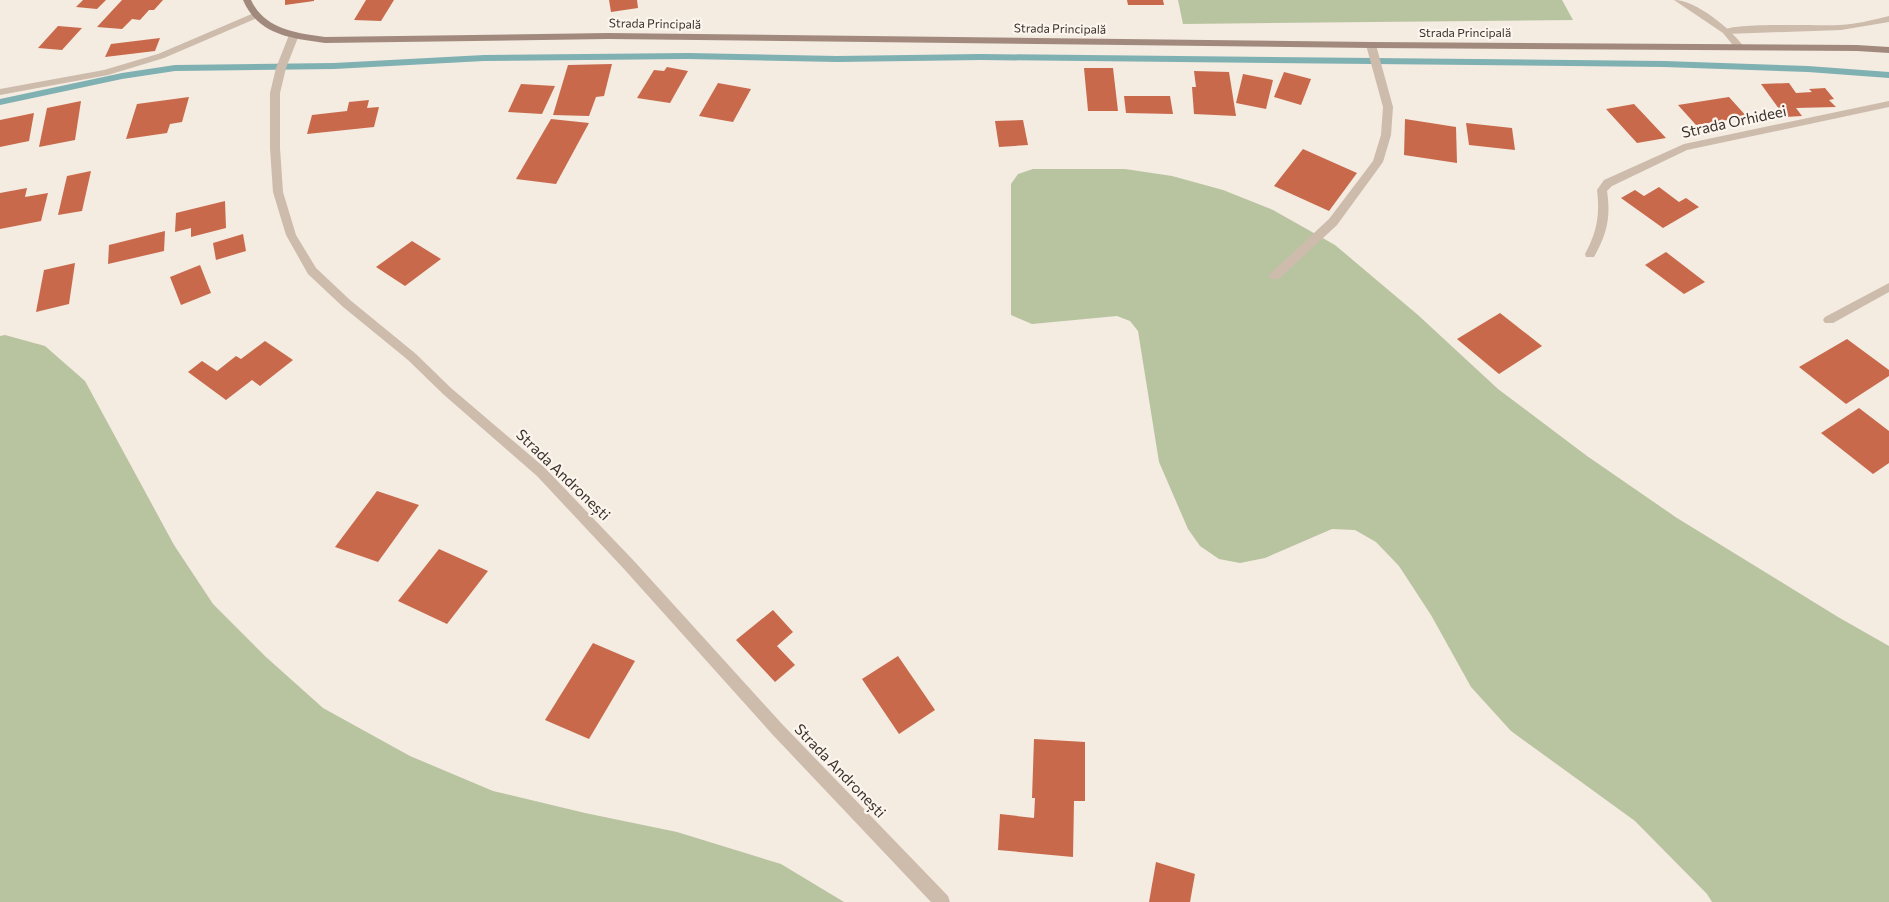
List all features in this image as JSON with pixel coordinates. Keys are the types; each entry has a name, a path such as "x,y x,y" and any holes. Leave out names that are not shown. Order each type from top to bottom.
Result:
{"main road":[{"path":"247,0 254,16"},
{"name":"Strada Principală","path":"254,16 270,26 294,35 325,40 608,36 1372,48 1740,47 1889,50"}],"street":[{"path":"1678,0 1726,31 1740,47"},
{"path":"0,92 105,73 161,56 254,16"},
{"path":"1726,31 1764,28 1842,28 1889,19"},
{"name":"Strada Andronești","path":"294,35 283,62 275,93 275,148 278,192 290,235 312,271 346,304 412,357 447,391 542,472 777,729 942,902"},
{"path":"1275,276 1333,222 1378,162 1386,135 1388,107 1372,48"},
{"name":"Strada Orhideei","path":"1590,254 1602,234 1605,211 1602,190 1608,183 1642,165 1684,147 1889,104"},
{"path":"1829,320 1889,288"}],"green space":[{"path":"1178,0 1562,0 1573,20 1183,24"},
{"path":"1033,169 1125,169 1172,176 1223,190 1273,210 1335,245 1418,315 1498,389 1587,456 1677,518 1838,617 1889,646 1889,902 1712,902 1707,894 1635,821 1511,731 1471,687 1431,615 1399,566 1376,542 1355,530 1332,529 1265,558 1240,563 1219,559 1200,546 1188,529 1159,462 1138,331 1130,321 1117,316 1032,324 1011,315 1011,184 1018,174"},
{"path":"5,335 45,346 85,381 174,545 213,604 266,657 323,708 410,756 493,791 677,832 781,864 844,902 0,902 0,336"}],"building":[{"path":"83,0 106,0 97,9 76,7"},
{"path":"122,0 163,0 154,10 149,10 140,20 132,19 122,29 97,27"},
{"path":"285,0 314,0 314,1 285,5"},
{"path":"366,0 394,0 381,21 354,20"},
{"path":"609,0 637,0 638,8 611,12"},
{"path":"1127,0 1163,0 1164,5 1128,5"},
{"path":"58,26 82,28 62,50 38,48"},
{"path":"160,38 155,51 105,57 111,44"},
{"path":"612,64 604,96 596,97 589,116 553,115 568,65"},
{"path":"667,67 688,71 670,103 637,98 654,70 664,71"},
{"path":"1084,68 1113,68 1118,111 1088,111"},
{"path":"1194,71 1229,72 1236,116 1194,114 1192,87 1196,87"},
{"path":"1284,72 1311,79 1301,105 1274,97"},
{"path":"1243,74 1273,80 1266,109 1236,103"},
{"path":"718,83 751,89 733,122 699,116"},
{"path":"1789,83 1796,93 1812,92 1809,89 1825,88 1834,99 1829,100 1836,107 1796,108 1802,116 1785,117 1761,84"},
{"path":"521,84 555,86 542,114 508,112"},
{"path":"1124,96 1170,96 1173,114 1126,113"},
{"path":"189,97 182,122 170,124 167,133 126,139 137,104"},
{"path":"1729,97 1747,117 1696,125 1678,105"},
{"path":"369,100 367,108 379,107 374,127 307,134 312,115 347,111 349,102"},
{"path":"81,101 75,140 39,147 47,108"},
{"path":"1634,104 1666,138 1637,143 1606,109"},
{"path":"34,113 29,141 0,147 0,120"},
{"path":"551,119 589,123 556,184 516,179"},
{"path":"1405,119 1456,127 1457,163 1404,155"},
{"path":"1023,120 1028,145 999,147 995,121"},
{"path":"1466,123 1512,128 1515,150 1469,145"},
{"path":"1303,149 1357,173 1329,211 1274,186"},
{"path":"91,171 82,211 58,215 67,176"},
{"path":"1659,187 1679,202 1686,198 1699,207 1663,228 1621,198 1635,190 1644,196"},
{"path":"27,188 25,197 48,193 41,221 0,229 0,193"},
{"path":"225,201 226,228 191,237 191,228 175,232 176,213"},
{"path":"165,231 164,251 108,264 109,245"},
{"path":"243,234 246,251 216,260 213,243"},
{"path":"412,241 441,259 405,286 376,267"},
{"path":"1666,252 1705,282 1684,294 1645,265"},
{"path":"75,263 69,304 36,312 44,270"},
{"path":"200,265 211,293 181,305 170,277"},
{"path":"1500,313 1542,346 1499,374 1457,339"},
{"path":"1847,339 1889,370 1889,376 1846,404 1799,367"},
{"path":"265,341 293,360 260,386 252,380 226,400 188,372 202,361 217,371 236,356 241,359"},
{"path":"1859,408 1889,431 1889,463 1873,474 1821,433"},
{"path":"377,491 419,505 378,562 335,547"},
{"path":"439,549 488,571 447,624 398,601"},
{"path":"773,610 793,632 777,646 795,665 775,682 736,640"},
{"path":"593,643 635,661 589,739 545,720"},
{"path":"898,656 935,710 899,734 862,679"},
{"path":"1034,739 1085,742 1085,801 1074,801 1073,857 998,850 1000,814 1034,818 1035,798 1032,798"},
{"path":"1156,862 1195,874 1190,902 1149,902"}],"waterway":[{"path":"0,102 122,76 175,68 334,66 484,58 688,56 837,59 981,57 1664,64 1808,69 1889,75"}]}
